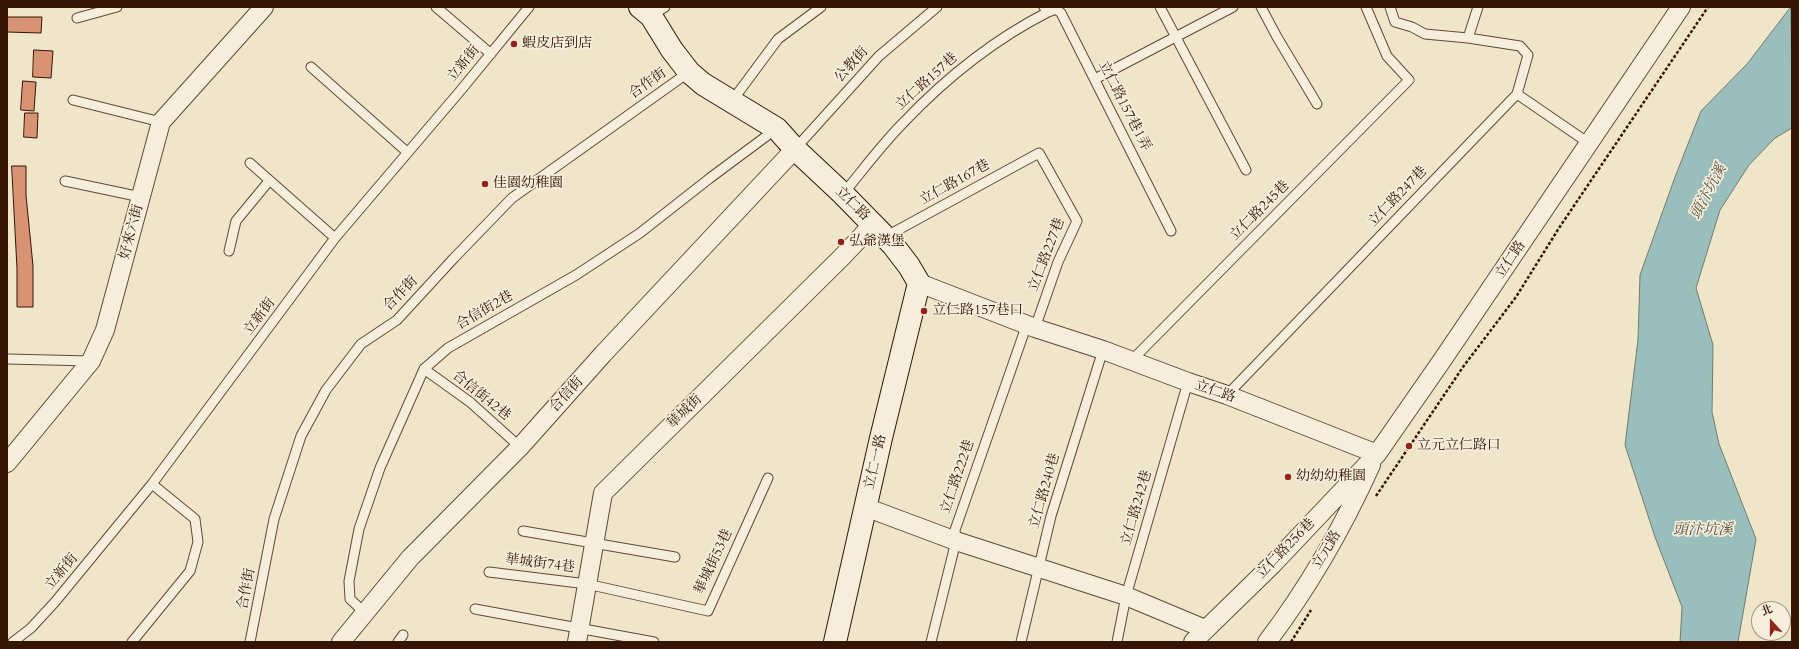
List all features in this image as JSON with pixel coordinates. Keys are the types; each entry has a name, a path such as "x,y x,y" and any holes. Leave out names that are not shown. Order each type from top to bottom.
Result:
{"street":[{"name":"好來六街","path":"7,463 91,361 105,330 161,122 264,7"},
{"name":"立仁路","path":"652,10 672,50 689,72 703,84 777,129 795,149 843,194 879,231 909,266 919,283 1031,326 1103,350 1226,395 1376,454 1443,359 1682,7"},
{"name":"合信街","path":"341,642 410,558 520,447 603,354 795,149"},
{"name":"華城街","path":"578,635 603,493 842,257 879,231"},
{"name":"立仁一路","path":"835,642 865,507 919,283"},
{"name":"立仁路256巷","path":"1199,636 1273,564 1376,454"},
{"name":"立元路","path":"1267,642 1296,600 1339,531 1376,454"},
{"path":"865,507 956,541 1126,596 1199,636"}],"lane":[{"path":"77,18 117,7"},
{"path":"436,7 491,54"},
{"name":"立新街","path":"13,642 31,628 55,602 152,484 335,238 491,54 528,7"},
{"path":"732,101 778,39 821,7"},
{"name":"公教街","path":"795,149 879,56 937,7"},
{"path":"1160,7 1246,170"},
{"path":"1095,79 1233,7"},
{"path":"1261,7 1317,104"},
{"name":"立仁路245巷","path":"1131,361 1409,80 1387,56 1366,7"},
{"path":"1390,7 1395,22 1412,27 1425,34 1468,38 1478,7"},
{"name":"立仁路157巷1弄","path":"1046,10 1056,9 1061,13 1171,231"},
{"name":"立仁路157巷","path":"843,194 903,122 964,66 1023,24 1046,10"},
{"name":"立仁路247巷","path":"1226,395 1517,94 1528,55 1520,46 1468,38"},
{"path":"311,66 407,152"},
{"name":"合作街","path":"250,642 274,519 301,436 326,390 361,344 397,320 512,198 689,72"},
{"path":"1517,94 1590,144"},
{"path":"73,100 161,122"},
{"name":"合信街2巷","path":"365,613 350,599 349,581 359,529 380,468 424,369 448,348 576,275 640,233 710,178 777,129"},
{"name":"立仁路167巷","path":"879,231 1039,153"},
{"name":"立仁路227巷","path":"1031,326 1077,220 1039,153"},
{"path":"250,163 335,238"},
{"path":"65,181 141,197"},
{"path":"229,251 236,221 269,181"},
{"name":"立仁路222巷","path":"931,642 956,541 955,530 960,514 1031,326"},
{"name":"立仁路240巷","path":"1021,642 1051,516 1103,350"},
{"path":"7,359 91,361"},
{"name":"合信街42巷","path":"424,369 470,402 520,447"},
{"name":"立仁路242巷","path":"1117,642 1126,596 1188,382"},
{"name":"華城街53巷","path":"587,584 708,610 768,478"},
{"path":"132,642 190,571 198,542 195,519 152,484"},
{"path":"523,531 675,557"},
{"name":"華城街74巷","path":"489,572 587,584"},
{"path":"475,609 578,635 654,642"}],"path":[{"path":"1374,500 1463,367 1516,297 1559,228 1708,7"},
{"path":"1291,642 1300,630 1314,605"}],"water":[{"name":"頭汴坑溪","path":"1791,7 1792,128 1775,138 1749,165 1720,210 1696,288 1713,345 1712,412 1719,444 1756,539 1738,642 1680,642 1682,607 1655,537 1625,445 1638,340 1640,275 1675,177 1701,111 1747,64"}],"building":[{"path":"7,17 42,17 41,33 7,32"},
{"path":"34,50 53,51 51,78 33,77"},
{"path":"23,81 36,82 34,111 21,110"},
{"path":"25,113 38,113 37,138 24,137"},
{"path":"12,166 26,166 26,195 33,266 33,307 17,307 17,269"}],"place":[{"name":"蝦皮店到店","path":"514,44"},
{"name":"佳園幼稚園","path":"485,184"},
{"name":"弘爺漢堡","path":"841,242"},
{"name":"立仁路157巷口","path":"924,311"},
{"name":"立元立仁路口","path":"1409,446"},
{"name":"幼幼幼稚園","path":"1288,477"}]}
